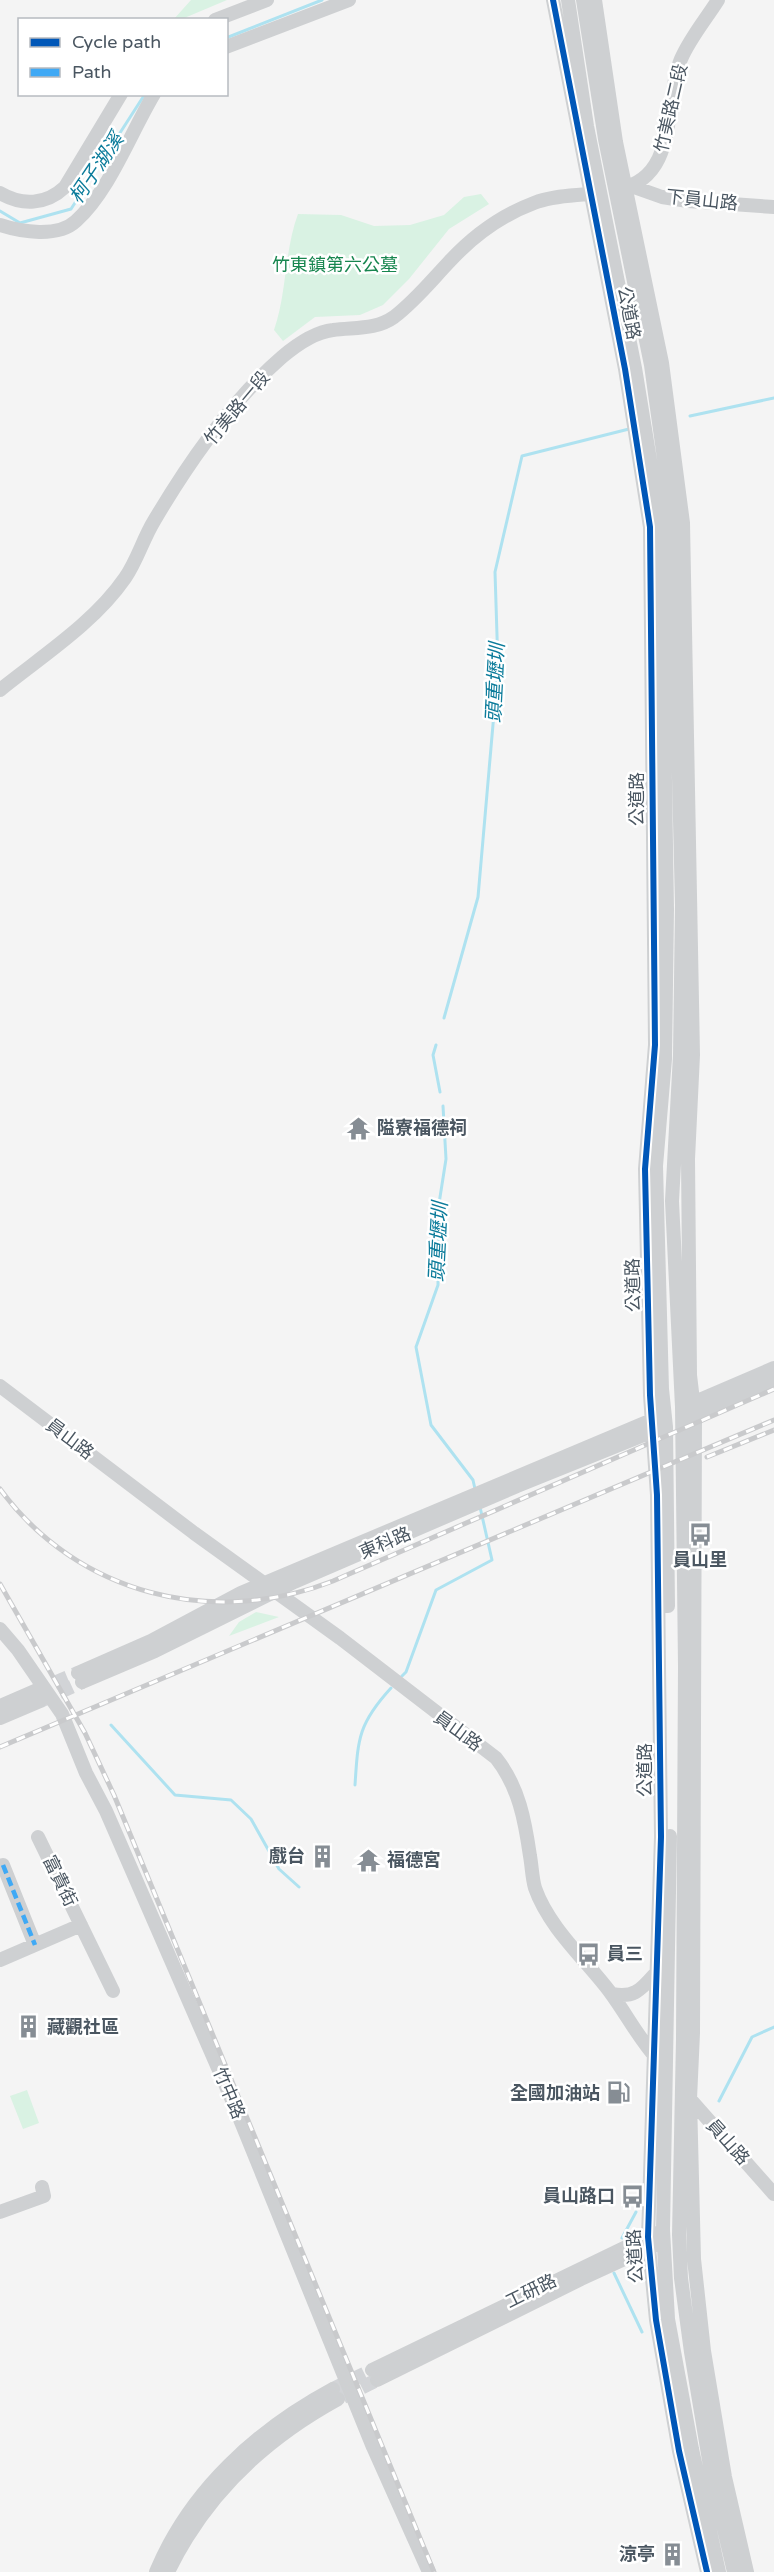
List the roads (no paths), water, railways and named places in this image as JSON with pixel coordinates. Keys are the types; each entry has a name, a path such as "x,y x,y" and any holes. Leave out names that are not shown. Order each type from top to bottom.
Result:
{"street":[{"path":"219,18 267,0"},
{"path":"228,46 349,0"},
{"name":"公道路","path":"553,0 635,368 661,527 667,909 665,1059 656,1166 668,2048 660,2062 648,2242 656,2320 679,2451 708,2549 719,2572"},
{"name":"公道路","path":"568,0 595,193"},
{"name":"公道路","path":"583,0 624,188"},
{"name":"公道路","path":"595,0 673,523 682,905 680,1055 672,1201 688,1405 693,2022 690,2099 693,2223 700,2370 712,2478 734,2572"},
{"name":"竹美路二段","path":"534,203 624,188 654,169 662,154 672,86 682,57 718,0"},
{"path":"0,193 32,202 46,201 65,188 120,96"},
{"path":"0,225 33,234 75,223 102,188 153,96"},
{"name":"下員山路","path":"624,188 688,201 774,207"},
{"name":"竹美路一段","path":"0,690 76,629 114,592 126,576 155,520 193,462 256,381 283,356 303,341 331,330 370,327 392,318 417,297 449,261 476,237 502,218 534,203"},
{"path":"659,1422 688,1405 774,1368"},
{"name":"東科路","path":"462,1504 263,1583 80,1678 155,1651 276,1591 515,1481 659,1422 688,1420 774,1382"},
{"name":"員山路","path":"0,1386 496,1758 508,1774 517,1794 525,1822 535,1888 547,1912 612,1994 643,2043 774,2194"},
{"name":"公道路","path":"689,1483 683,2027 680,2087 681,2278 747,2572"},
{"name":"竹中路","path":"0,1629 18,1650 62,1714 231,2097 373,2447 429,2572"},
{"path":"0,1706 38,1696 0,1718"},
{"name":"富貴街","path":"38,1837 113,1991"},
{"name":"公道路","path":"665,1838 654,1975 660,2062 663,2236 668,2319 708,2549 707,2572"},
{"path":"3,1865 36,1945"},
{"name":"富貴街","path":"0,1960 81,1925"},
{"path":"612,1994 630,1997 641,1991 654,1975"},
{"path":"0,2212 44,2196 42,2187"},
{"name":"工研路","path":"375,2375 648,2242 693,2223"},
{"path":"156,2572 172,2538 219,2474 280,2420 336,2394 287,2429 227,2482 198,2520 168,2572"}],"waterway":[{"name":"柯子湖溪","path":"228,37 322,0"},
{"name":"柯子湖溪","path":"0,211 20,223 71,209 144,96"},
{"name":"頭重壢圳","path":"690,416 774,398"},
{"name":"頭重壢圳","path":"444,1018 478,897 498,667 495,572 522,456 629,429"},
{"name":"頭重壢圳","path":"436,1045 433,1055 440,1092"},
{"name":"頭重壢圳","path":"443,1106 446,1159 438,1210 438,1285 416,1347 431,1425 473,1480 475,1489"},
{"name":"頭重壢圳","path":"402,1676 406,1672 436,1590 492,1560 480,1507"},
{"name":"頭重壢圳","path":"355,1785 359,1744 366,1722 391,1688"},
{"name":"頭重壢圳","path":"111,1725 175,1795 231,1800 251,1819 279,1869 299,1887"},
{"path":"719,2101 752,2037 774,2027"},
{"path":"622,2238 636,2212"},
{"path":"614,2273 642,2332"}],"tunnel":[{"path":"35,1691 78,1673"},
{"path":"40,1701 82,1682"},
{"path":"333,2389 372,2370"},
{"path":"343,2397 377,2380"}],"railway":[{"path":"0,1489 32,1525 68,1555 108,1577 151,1592 195,1600 241,1601 287,1595 333,1581 774,1389"},
{"path":"0,1747 774,1420"},
{"path":"707,1457 774,1430"},
{"path":"0,1584 85,1733 114,1795 434,2572"}],"place":[{"name":"隘寮福德祠","path":"359,1128"},
{"name":"員山里","path":"700,1534"},
{"name":"戲台","path":"323,1856"},
{"name":"福德宮","path":"369,1860"},
{"name":"員三","path":"589,1954"},
{"name":"藏觀社區","path":"29,2027"},
{"name":"全國加油站","path":"618,2093"},
{"name":"員山路口","path":"633,2196"},
{"name":"涼亭","path":"673,2554"}],"park label":[{"name":"竹東鎮第六公墓","path":"335,265"}]}
